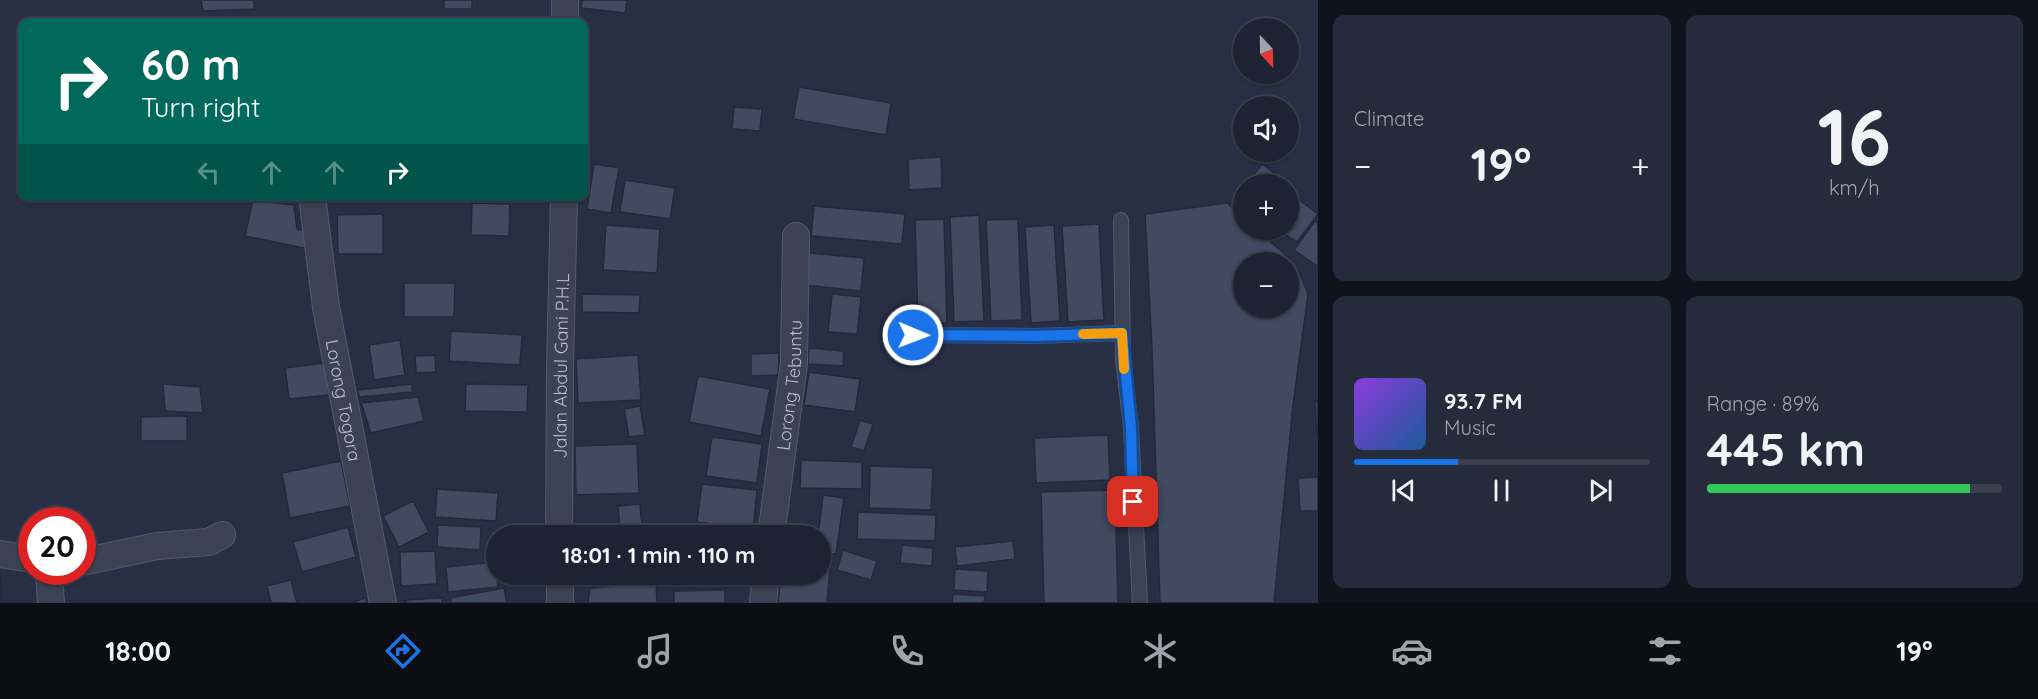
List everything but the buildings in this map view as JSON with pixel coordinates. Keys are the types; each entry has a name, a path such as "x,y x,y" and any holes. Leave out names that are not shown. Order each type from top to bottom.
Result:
{"street":[{"path":"565,0 565,18"},
{"name":"Lorong Togora","path":"313,201 326,307 383,603"},
{"name":"Jalan Abdul Gani P.H.L","path":"560,525 560,368 564,201"},
{"name":"Lorong Tebuntu","path":"772,525 794,363 796,236"},
{"path":"96,559 157,546 209,542 222,536"},
{"path":"0,554 18,557"},
{"path":"50,585 51,603"},
{"path":"560,585 560,603"},
{"path":"763,603 765,585"}],"lane":[{"path":"1121,220 1122,333 1131,428 1140,603"},
{"path":"913,335 1035,336 1122,333"}],"slow traffic":[{"path":"1083,334 1122,333 1124,369"}],"route":[{"path":"913,335 1035,336 1122,333 1131,428 1133,502"}]}
